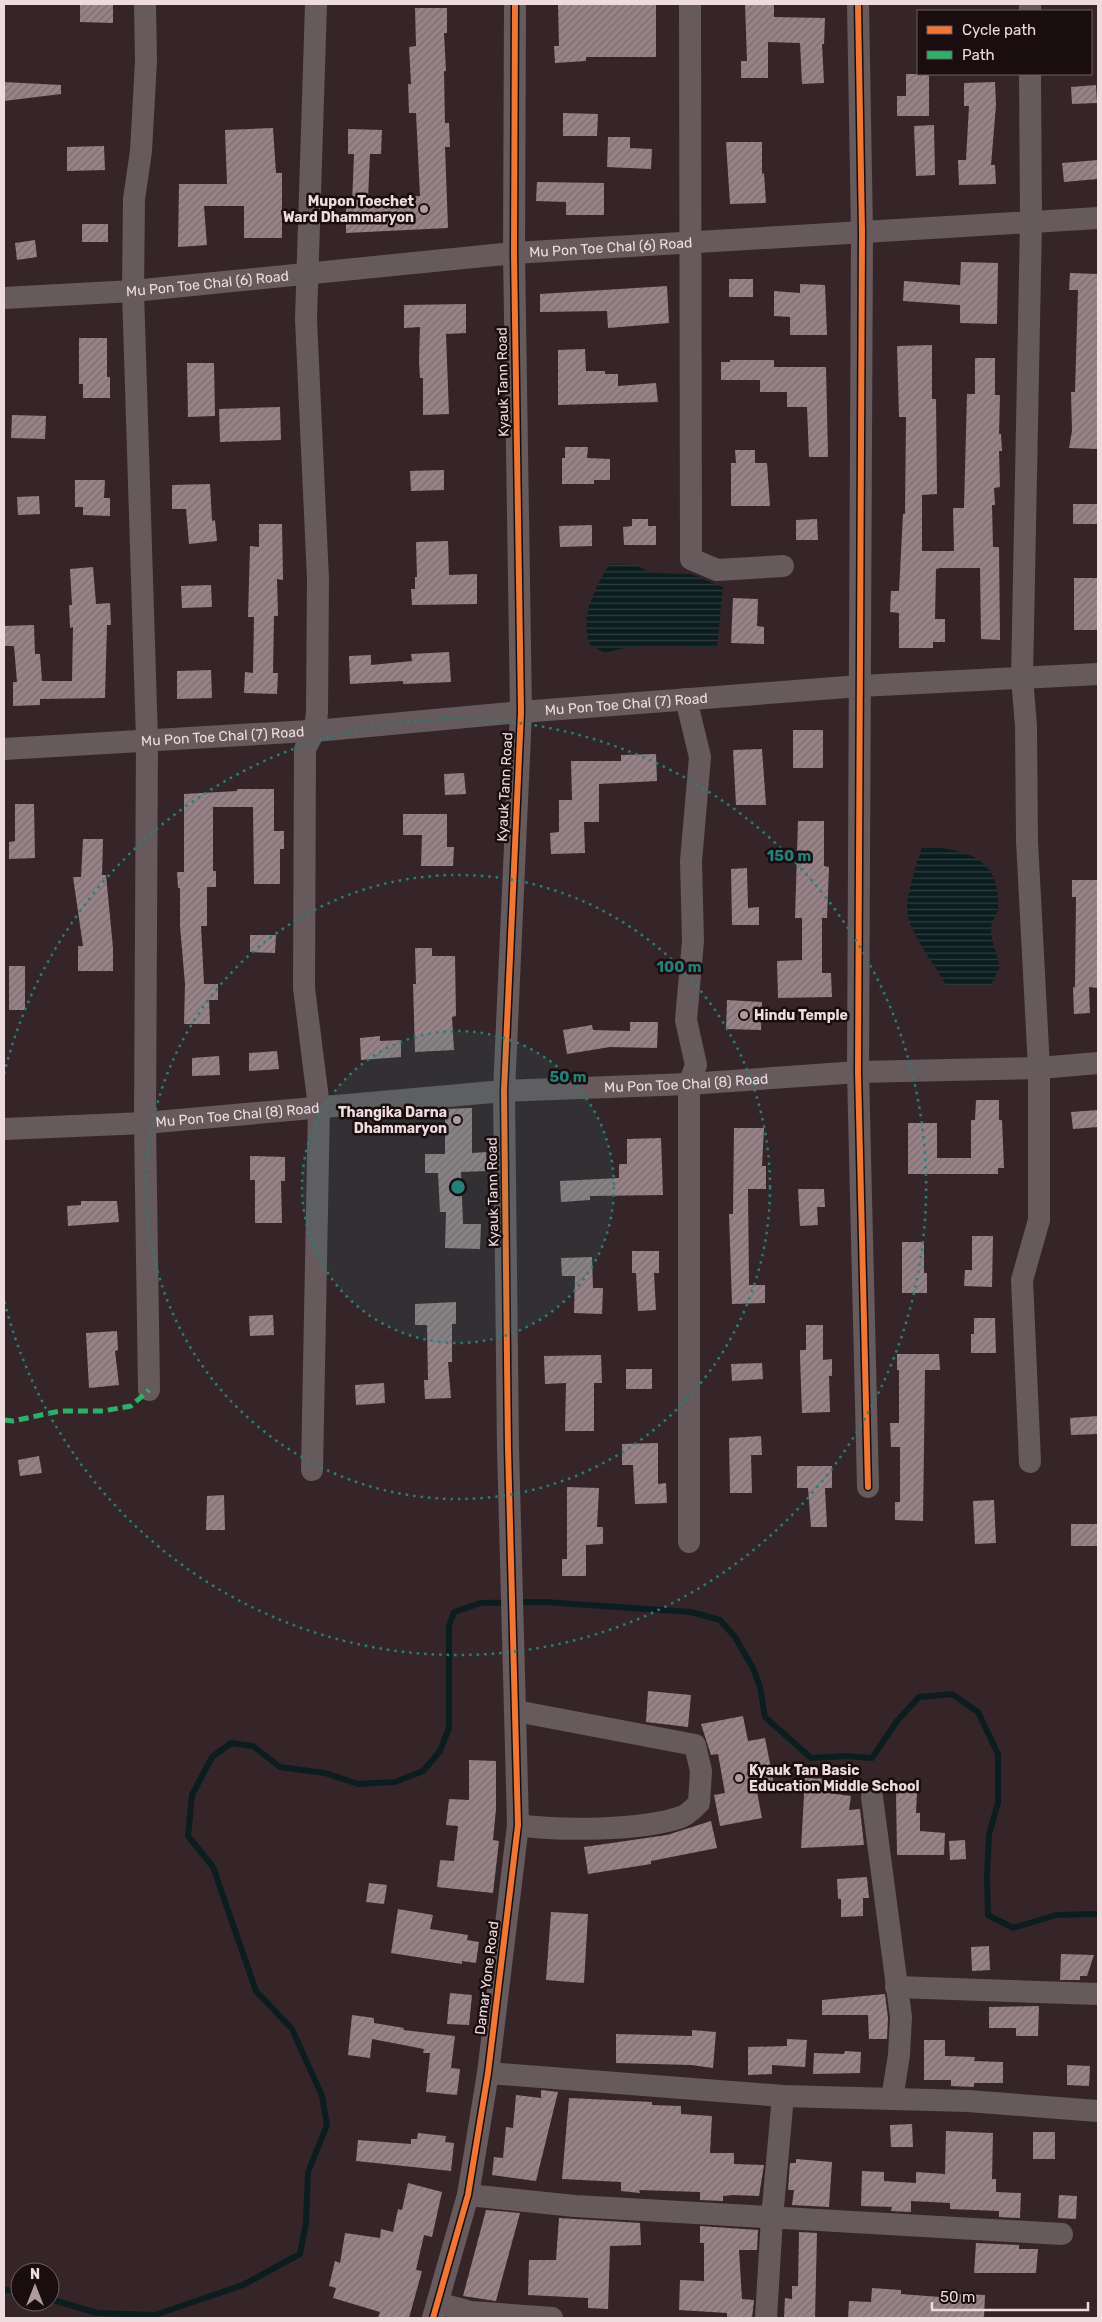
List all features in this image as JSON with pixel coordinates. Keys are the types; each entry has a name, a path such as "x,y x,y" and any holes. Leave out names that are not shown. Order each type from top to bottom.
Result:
{"street":[{"path":"145,4 146,61 141,151 134,199 133,291 147,739 145,1123 149,1390"},
{"path":"312,1470 319,1107 304,988 305,749 315,730 318,579 307,365 307,274 316,4"},
{"name":"Kyauk Tann Road","path":"514,1634 508,1448 504,1091 521,712 514,254 516,4"},
{"path":"690,4 691,558 717,570 783,566"},
{"path":"858,4 862,232 858,1072 868,1488"},
{"path":"1030,75 1031,222 1022,678 1026,726 1028,841 1039,1068 1039,1220 1022,1280 1030,1462"},
{"name":"Mu Pon Toe Chal (6) Road","path":"4,298 133,291 514,254 1098,218"},
{"name":"Mu Pon Toe Chal (7) Road","path":"4,749 315,730 860,686 1098,674"},
{"path":"686,699 700,757 691,861 693,941 686,1020 696,1066 689,1084 689,1542"},
{"name":"Mu Pon Toe Chal (8) Road","path":"4,1129 145,1123 504,1091 689,1084 858,1072 1039,1068 1098,1063"},
{"name":"Damar Yone Road","path":"436,2310 468,2194 488,2073 518,1825 514,1634"},
{"path":"516,1711 695,1744 701,1771 699,1803 683,1817 645,1824 580,1828 544,1828 518,1825"},
{"path":"872,1797 901,2017 899,2055 892,2099"},
{"path":"896,1987 1098,1994"},
{"path":"488,2073 783,2096 968,2101 1098,2110"},
{"path":"766,2318 772,2218 783,2096"},
{"path":"468,2194 575,2206 1062,2234"},
{"path":"436,2310 552,2318"}],"shaded area":[{"path":"609,564 636,565 652,573 691,574 723,587 717,648 646,646 605,653 590,645 586,624 587,613 594,593"},
{"path":"922,847 966,853 987,867 994,878 998,891 998,909 991,931 1000,967 991,985 946,985 916,937 908,917 907,901"}],"building":[{"path":"80,4 113,4 113,23 80,22"},
{"path":"745,4 774,4 774,17 825,18 824,44 822,44 824,83 802,84 800,43 768,42 768,78 741,78 741,61 747,61"},
{"path":"558,5 656,5 656,57 586,57 586,61 555,63 554,46 559,46"},
{"path":"415,8 447,8 447,33 444,33 446,71 444,71 445,123 449,123 450,147 445,147 448,228 346,233 346,204 352,204 354,154 348,154 348,129 382,130 381,154 370,154 368,198 420,196 416,113 409,113 408,84 411,84 409,47 416,46"},
{"path":"906,74 929,75 929,116 897,116 897,96 906,96"},
{"path":"4,82 61,85 61,94 4,101"},
{"path":"995,82 996,105 991,165 995,165 996,184 959,185 958,160 966,160 969,106 964,106 964,83"},
{"path":"1096,85 1097,103 1072,104 1071,87"},
{"path":"563,113 598,114 597,136 563,136"},
{"path":"934,125 935,175 916,176 914,126"},
{"path":"273,128 276,173 282,173 282,238 244,238 244,206 204,206 207,245 178,247 179,184 227,184 225,130"},
{"path":"608,137 630,137 630,148 652,149 651,169 607,167"},
{"path":"726,142 762,142 762,174 764,173 766,203 730,204"},
{"path":"104,146 105,170 67,171 67,147"},
{"path":"1098,160 1098,179 1064,182 1062,163"},
{"path":"537,182 604,183 604,215 566,215 566,202 536,201"},
{"path":"82,224 108,224 108,242 82,242"},
{"path":"35,240 37,257 17,260 15,243"},
{"path":"961,262 998,263 997,324 960,323 960,305 903,301 904,281 960,285"},
{"path":"1070,273 1098,274 1098,449 1069,448 1072,431 1071,392 1075,392 1078,290 1069,290"},
{"path":"729,279 753,279 753,297 729,297"},
{"path":"800,284 825,285 827,335 790,335 790,317 774,316 774,291 800,293"},
{"path":"667,286 669,323 608,328 607,311 540,312 540,294"},
{"path":"466,304 466,333 446,334 449,414 423,415 423,378 420,378 419,361 420,327 404,328 404,305"},
{"path":"79,338 107,338 107,377 110,377 110,398 83,398 83,384 79,384"},
{"path":"932,345 932,399 936,399 937,494 922,495 922,551 954,551 953,508 964,508 967,394 975,394 975,358 995,358 995,395 1000,395 999,434 1001,434 1002,451 999,451 1000,487 994,488 995,505 992,505 993,547 999,547 1000,640 981,639 980,568 940,568 936,569 935,619 945,619 945,642 933,642 933,648 899,648 899,613 890,612 891,591 899,591 903,514 905,514 906,417 899,417 897,346"},
{"path":"585,349 586,371 605,371 605,374 618,374 618,386 656,383 658,402 558,405 558,350"},
{"path":"730,360 774,360 774,367 826,367 828,457 809,457 807,407 787,407 787,392 760,392 760,380 721,380 721,362 730,362"},
{"path":"187,363 214,363 215,416 188,417"},
{"path":"280,407 281,440 220,442 219,409"},
{"path":"12,415 46,416 45,439 11,438"},
{"path":"565,447 588,447 587,458 610,459 610,480 594,480 594,484 562,484 562,458 565,458"},
{"path":"735,450 755,450 755,463 767,463 770,506 731,506 731,463 736,463"},
{"path":"444,470 444,490 411,491 410,471"},
{"path":"75,480 105,480 104,498 110,498 110,516 83,515 83,507 75,507"},
{"path":"210,484 212,521 215,520 217,541 189,544 186,509 172,509 172,485"},
{"path":"39,496 40,514 18,515 17,497"},
{"path":"1073,504 1098,504 1098,524 1073,524"},
{"path":"632,519 648,519 648,526 656,526 656,545 624,545 623,527 632,526"},
{"path":"817,519 818,540 796,540 796,520"},
{"path":"259,524 282,524 283,580 277,579 278,616 274,616 273,673 278,673 277,694 244,693 245,672 253,673 254,617 248,617 250,546 259,547"},
{"path":"592,525 592,546 560,547 559,526"},
{"path":"448,541 449,575 477,574 477,604 412,605 411,589 415,589 415,577 417,577 416,542"},
{"path":"93,567 96,604 110,603 111,625 107,625 105,698 40,699 40,705 13,706 13,682 17,682 14,646 4,646 4,626 34,625 35,654 40,654 42,681 72,681 73,627 70,628 69,605 72,605 70,569"},
{"path":"1074,578 1098,578 1098,630 1074,630"},
{"path":"211,585 212,607 182,608 181,586"},
{"path":"733,598 758,599 757,626 764,627 764,644 731,643"},
{"path":"449,652 451,682 403,684 403,681 350,684 349,656 371,655 371,665 412,661 411,654"},
{"path":"211,670 212,698 177,699 177,671"},
{"path":"793,730 823,730 823,768 793,768"},
{"path":"762,749 766,805 736,805 733,750"},
{"path":"656,754 657,781 599,784 599,822 584,822 585,853 551,854 550,833 559,832 559,800 572,800 571,761 621,761 621,755"},
{"path":"464,773 466,794 445,795 444,774"},
{"path":"237,789 274,789 274,831 284,831 284,849 280,849 280,884 254,884 253,807 213,807 213,871 216,871 216,887 207,887 207,926 201,926 204,984 218,984 218,1000 209,1000 210,1024 184,1024 185,984 180,926 180,888 178,888 177,872 184,872 184,794 237,791"},
{"path":"15,804 34,804 35,858 9,859 9,842 15,841"},
{"path":"403,814 447,814 447,847 454,847 453,866 421,866 422,835 403,835"},
{"path":"798,821 824,821 824,866 829,867 827,918 822,918 822,973 831,973 832,997 778,998 777,961 802,960 802,918 795,918"},
{"path":"83,839 103,839 102,875 106,875 113,948 113,971 78,971 78,946 83,946 73,877 81,877"},
{"path":"747,868 748,908 759,907 759,925 732,925 731,869"},
{"path":"1072,880 1098,880 1098,988 1089,987 1090,1013 1074,1014 1076,897 1072,897"},
{"path":"250,935 276,935 275,953 250,952"},
{"path":"415,948 432,948 432,956 455,956 456,1016 452,1017 454,1050 415,1052 413,984 416,984"},
{"path":"9,966 25,966 25,1010 9,1010"},
{"name":"Hindu Temple","path":"727,1000 762,1002 761,1030 726,1029"},
{"path":"630,1022 658,1022 657,1048 610,1047 567,1054 563,1030 592,1025 593,1030 630,1031"},
{"path":"380,1036 380,1041 401,1040 401,1057 361,1060 360,1038"},
{"path":"277,1051 279,1069 249,1071 249,1053"},
{"path":"219,1056 220,1075 192,1076 192,1058"},
{"path":"976,1100 999,1100 999,1120 1002,1120 1004,1168 998,1168 998,1174 908,1174 908,1123 937,1123 937,1158 971,1158 971,1120 975,1120"},
{"path":"472,1108 472,1153 486,1152 487,1171 461,1172 463,1224 481,1224 480,1249 445,1248 446,1212 440,1212 438,1173 425,1173 425,1154 445,1154 445,1109"},
{"path":"1098,1110 1098,1127 1073,1129 1071,1112"},
{"path":"734,1128 764,1128 762,1166 766,1166 766,1189 748,1189 749,1285 765,1285 765,1303 732,1304 729,1214 733,1214"},
{"path":"661,1138 663,1195 590,1196 590,1200 561,1202 560,1181 619,1178 619,1164 627,1164 627,1139"},
{"path":"250,1156 285,1157 285,1181 281,1181 282,1223 255,1223 255,1180 250,1180"},
{"path":"798,1189 824,1189 825,1207 817,1207 818,1225 800,1226"},
{"path":"81,1201 117,1201 119,1222 68,1226 67,1206 81,1205"},
{"path":"972,1236 993,1236 992,1287 964,1286 965,1270 972,1270"},
{"path":"902,1242 924,1242 924,1273 927,1273 927,1293 902,1293"},
{"path":"632,1251 659,1251 659,1273 654,1273 656,1310 638,1311 636,1273 632,1273"},
{"path":"592,1257 593,1288 603,1288 602,1314 574,1313 575,1276 562,1276 561,1258"},
{"path":"456,1302 456,1324 452,1324 452,1362 448,1362 451,1398 425,1399 424,1380 428,1380 427,1325 415,1325 415,1304"},
{"path":"273,1315 274,1335 250,1336 249,1316"},
{"path":"974,1318 995,1318 996,1353 971,1353 971,1334 974,1334"},
{"path":"806,1325 823,1325 823,1360 832,1359 832,1376 829,1376 830,1412 802,1413 800,1350 806,1350"},
{"path":"117,1331 118,1350 115,1351 119,1385 89,1388 86,1333"},
{"path":"897,1354 939,1354 940,1370 925,1370 923,1521 895,1520 895,1502 900,1502 900,1447 891,1447 890,1423 899,1423 899,1370 897,1370"},
{"path":"601,1355 602,1383 594,1383 594,1431 565,1431 566,1383 545,1384 544,1356"},
{"path":"762,1363 763,1379 732,1381 731,1364"},
{"path":"626,1369 652,1369 652,1389 626,1389"},
{"path":"384,1383 385,1403 356,1405 355,1385"},
{"path":"1098,1416 1098,1434 1071,1435 1070,1418"},
{"path":"761,1436 762,1455 751,1455 752,1493 730,1493 729,1438"},
{"path":"658,1443 658,1484 666,1483 667,1503 635,1504 633,1465 622,1465 622,1444"},
{"path":"39,1456 42,1473 20,1476 18,1460"},
{"path":"797,1466 832,1466 832,1488 825,1488 827,1527 811,1527 808,1488 797,1488"},
{"path":"567,1487 599,1488 597,1527 603,1527 603,1544 586,1545 586,1576 562,1576 562,1559 567,1559"},
{"path":"224,1495 225,1530 206,1530 207,1496"},
{"path":"994,1500 996,1543 975,1544 973,1501"},
{"path":"1071,1524 1098,1524 1098,1546 1071,1546"},
{"path":"648,1691 691,1695 688,1727 646,1722"},
{"path":"743,1716 748,1741 765,1738 775,1789 757,1792 762,1818 720,1826 714,1795 725,1793 718,1754 711,1755 701,1724"},
{"path":"469,1760 496,1761 496,1809 493,1840 499,1841 493,1893 437,1887 440,1860 454,1861 458,1826 446,1825 449,1799 469,1800"},
{"path":"805,1778 829,1779 828,1793 851,1796 849,1810 860,1809 864,1845 801,1848"},
{"path":"896,1791 917,1792 916,1813 920,1813 920,1831 945,1833 944,1855 897,1855"},
{"path":"711,1821 717,1848 651,1861 651,1864 588,1874 584,1847 667,1835"},
{"path":"965,1840 966,1859 950,1860 949,1841"},
{"path":"867,1877 869,1898 863,1898 863,1916 841,1917 841,1899 838,1899 837,1879"},
{"path":"369,1883 387,1885 384,1904 366,1902"},
{"path":"398,1909 433,1915 430,1929 468,1935 467,1940 479,1942 476,1963 462,1961 462,1964 391,1953"},
{"path":"551,1912 588,1914 584,1983 546,1980"},
{"path":"989,1946 990,1970 972,1971 971,1947"},
{"path":"1061,1954 1094,1955 1087,1976 1080,1976 1080,1980 1060,1980"},
{"path":"450,1993 472,1995 469,2025 447,2024"},
{"path":"885,1994 888,2018 887,2039 869,2039 868,2015 822,2015 822,2000"},
{"path":"1039,2006 1038,2036 1016,2036 1016,2028 989,2028 989,2007"},
{"path":"352,2015 374,2018 374,2023 404,2028 403,2030 455,2036 451,2068 460,2069 457,2095 426,2092 430,2053 423,2053 424,2049 372,2039 370,2058 348,2055"},
{"path":"692,2030 716,2032 713,2068 691,2065 616,2063 616,2034 692,2036"},
{"path":"787,2039 807,2040 805,2067 772,2065 772,2074 748,2075 748,2047 787,2046"},
{"path":"924,2040 945,2040 945,2056 975,2057 974,2061 1003,2062 1003,2083 974,2083 974,2087 951,2086 951,2080 924,2080"},
{"path":"845,2051 861,2052 860,2073 813,2074 814,2053 844,2054"},
{"path":"1067,2065 1090,2066 1089,2086 1067,2085"},
{"path":"541,2090 558,2092 536,2181 492,2175 494,2157 503,2158 506,2127 513,2128 516,2095 541,2098"},
{"path":"569,2098 652,2102 652,2105 681,2106 681,2114 712,2116 710,2153 734,2153 734,2164 764,2165 759,2196 733,2195 723,2196 723,2201 700,2200 700,2192 639,2190 640,2193 621,2191 621,2182 562,2179"},
{"path":"912,2124 913,2147 891,2147 890,2125"},
{"path":"946,2131 993,2133 992,2179 996,2179 996,2192 1021,2193 1020,2218 999,2217 999,2211 950,2209 950,2203 911,2201 911,2212 891,2211 892,2207 861,2206 862,2171 884,2172 884,2181 916,2183 916,2172 945,2174"},
{"path":"1033,2132 1055,2132 1055,2159 1033,2159"},
{"path":"418,2133 446,2136 445,2142 454,2143 451,2171 356,2161 358,2140 411,2144 411,2139 417,2139"},
{"path":"796,2159 832,2162 829,2207 792,2205 794,2190 788,2190 790,2163 796,2163"},
{"path":"408,2183 442,2192 432,2237 424,2235 416,2270 422,2271 409,2318 378,2318 380,2312 333,2298 336,2288 329,2286 335,2261 340,2263 345,2233 380,2238 381,2229 393,2232 398,2209 402,2210"},
{"path":"1059,2195 1077,2196 1076,2219 1058,2218"},
{"path":"486,2210 520,2213 496,2301 463,2296"},
{"path":"559,2218 640,2223 641,2245 610,2246 608,2309 588,2308 588,2298 528,2295 529,2260 556,2260"},
{"path":"700,2226 758,2230 757,2250 739,2250 742,2299 754,2300 752,2318 727,2318 727,2313 679,2310 680,2280 704,2281 704,2243 700,2243"},
{"path":"799,2232 817,2233 815,2318 784,2318 785,2298 792,2299 792,2286 798,2286"},
{"path":"976,2243 1019,2245 1019,2249 1038,2249 1036,2273 974,2273"},
{"path":"872,2288 901,2290 901,2294 940,2297 940,2293 985,2295 984,2318 848,2318 849,2301 871,2302"}],"waterway":[{"path":"60,2302 97,2313 155,2315 243,2285 300,2254 306,2223 308,2172 327,2125 322,2096 292,2029 256,1991 213,1867 188,1836 192,1795 212,1757 231,1743 253,1746 280,1767 325,1773 358,1784 395,1782 423,1771 440,1751 449,1728 449,1626 454,1612 481,1603 544,1602 691,1612 720,1620 735,1637 753,1668 760,1687 765,1717 811,1758 846,1756 872,1758 897,1721 919,1697 952,1694 978,1712 998,1754 998,1803 989,1834 988,1915 1013,1928 1056,1915 1098,1914"},
{"path":"4,2290 10,2290"}],"marked path":[{"path":"4,1420 13,1421 60,1411 103,1411 131,1406 149,1390"}],"cycle path":[{"path":"433,2318 468,2195 488,2073 518,1825 508,1448 504,1091 521,712 514,253 515,4"},
{"path":"858,4 862,232 858,1072 868,1487"}],"place":[{"name":"Mupon Toechet Ward Dhammaryon","path":"424,209"},
{"name":"Hindu Temple","path":"744,1015"},
{"name":"Thangika Darna Dhammaryon","path":"457,1120"},
{"name":"Kyauk Tan Basic Education Middle School","path":"739,1778"}]}
